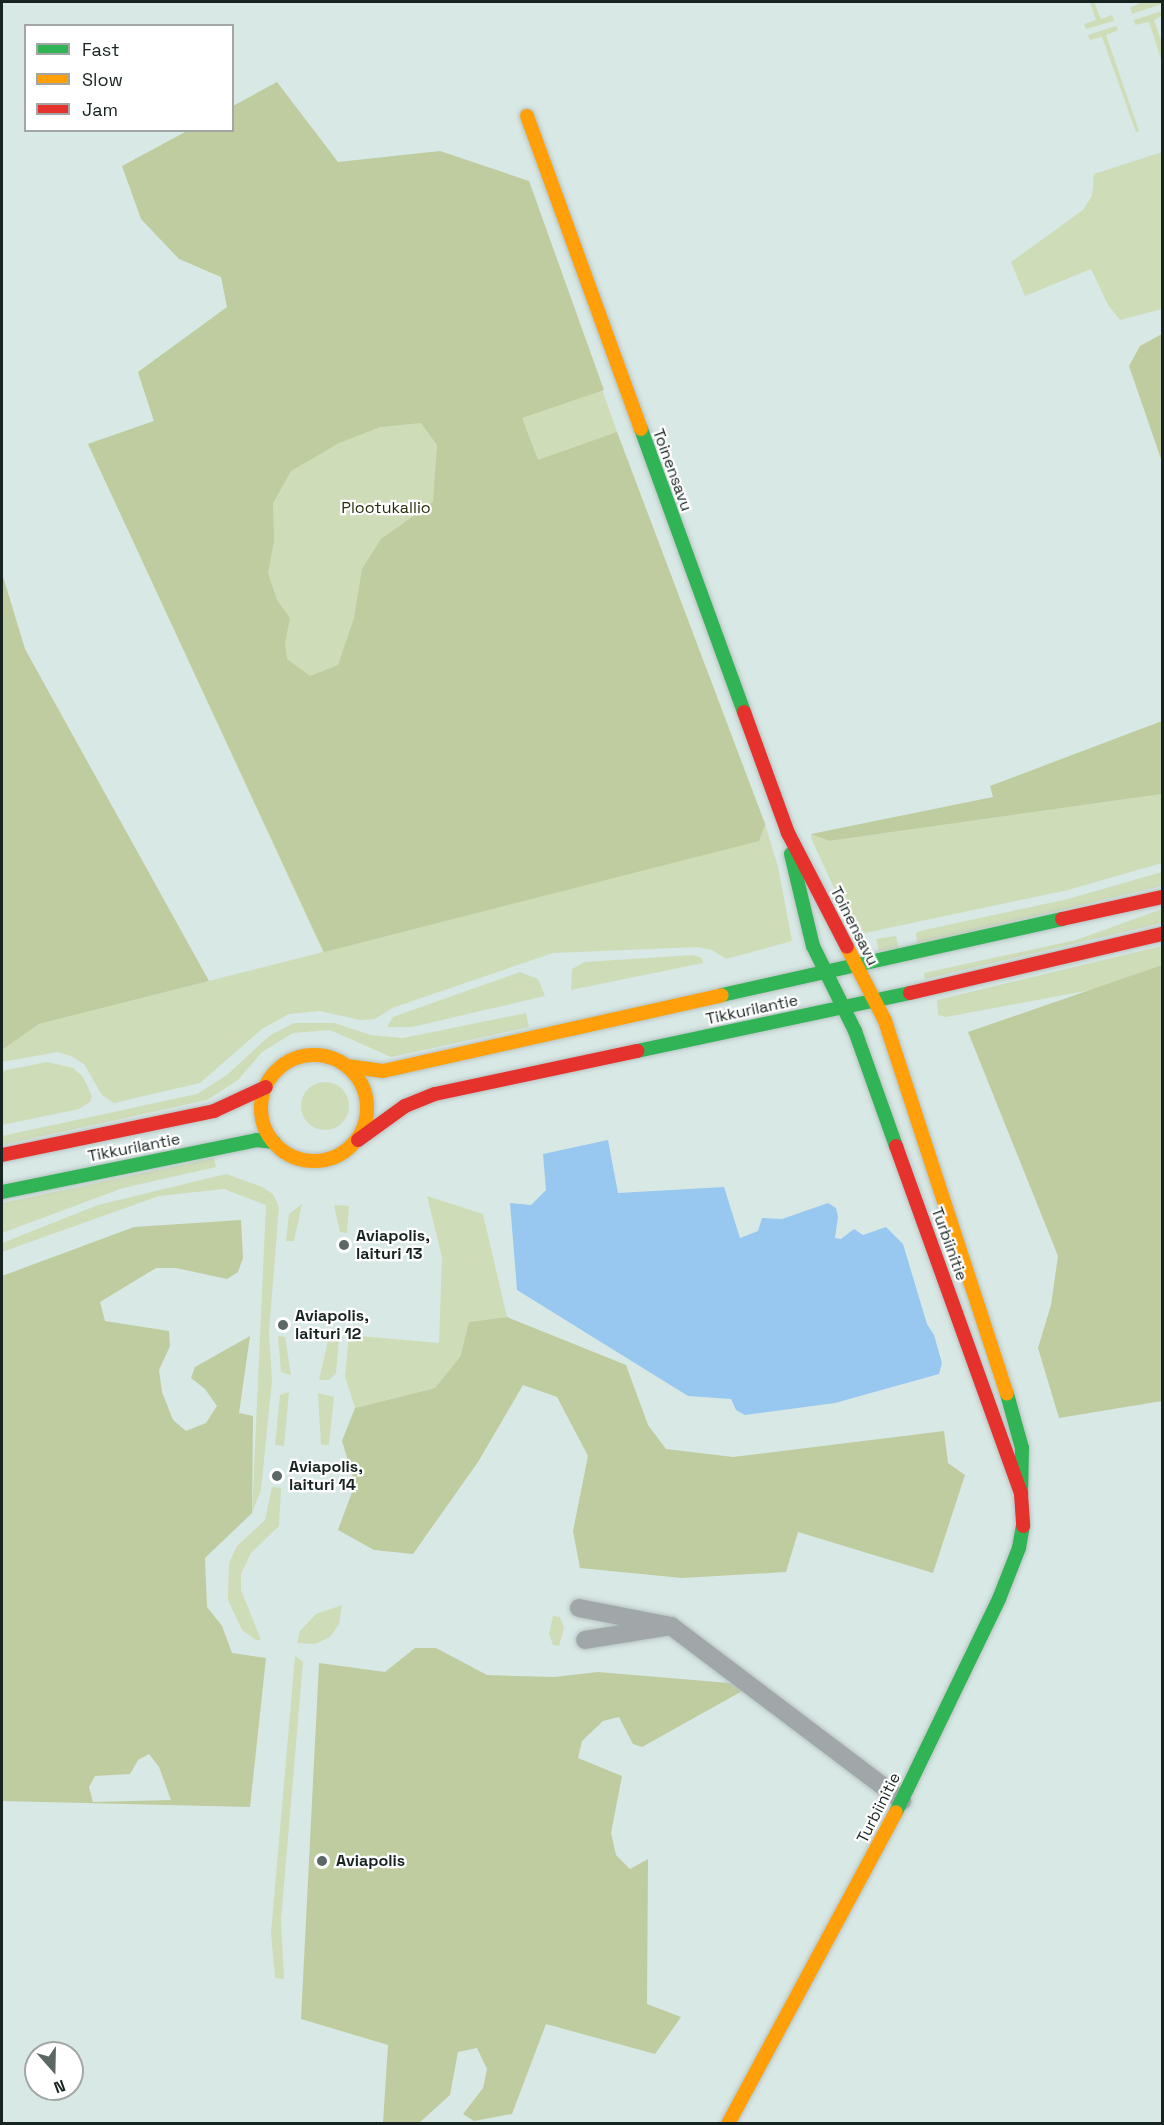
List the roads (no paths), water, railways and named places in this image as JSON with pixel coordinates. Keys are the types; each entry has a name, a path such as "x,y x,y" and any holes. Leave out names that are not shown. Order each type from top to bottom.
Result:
{"street":[{"name":"Toinensavu","path":"527,116 788,834 875,1001"},
{"name":"Toinensavu","path":"788,834 808,932 825,975 842,1008"},
{"name":"Tikkurilantie","path":"347,1066 382,1071 825,975 1162,897"},
{"name":"Tikkurilantie","path":"358,1140 405,1106 435,1094 1012,972 1162,934"},
{"name":"Turbiinitie","path":"728,2124 902,1801 1003,1589 1024,1520 1021,1494 1022,1448 1010,1404 952,1217 875,1001"},
{"name":"Turbiinitie","path":"842,1008 855,1030 1021,1494"},
{"path":"322,1056 347,1066 359,1079 367,1103 365,1122 358,1140 338,1155 313,1161 287,1153 274,1142 262,1112 266,1087 279,1069 295,1059 322,1056"},
{"name":"Tikkurilantie","path":"2,1155 214,1111 266,1087"},
{"name":"Tikkurilantie","path":"2,1192 257,1140 274,1142"},
{"path":"579,1608 671,1626 902,1801"},
{"path":"585,1640 671,1626"}],"water":[{"path":"608,1140 618,1193 724,1187 740,1238 758,1231 762,1218 782,1219 828,1203 836,1208 838,1217 835,1238 841,1239 854,1229 863,1235 886,1227 903,1244 927,1324 934,1335 942,1363 939,1374 835,1403 745,1415 736,1410 731,1399 688,1396 517,1290 510,1203 531,1205 546,1190 543,1154"}],"place":[{"name":"Aviapolis, laituri 13","path":"344,1245"},
{"name":"Aviapolis, laituri 12","path":"283,1325"},
{"name":"Aviapolis, laituri 14","path":"277,1476"},
{"name":"Aviapolis","path":"322,1861"}],"park label":[{"name":"Plootukallio","path":"386,508"}]}
